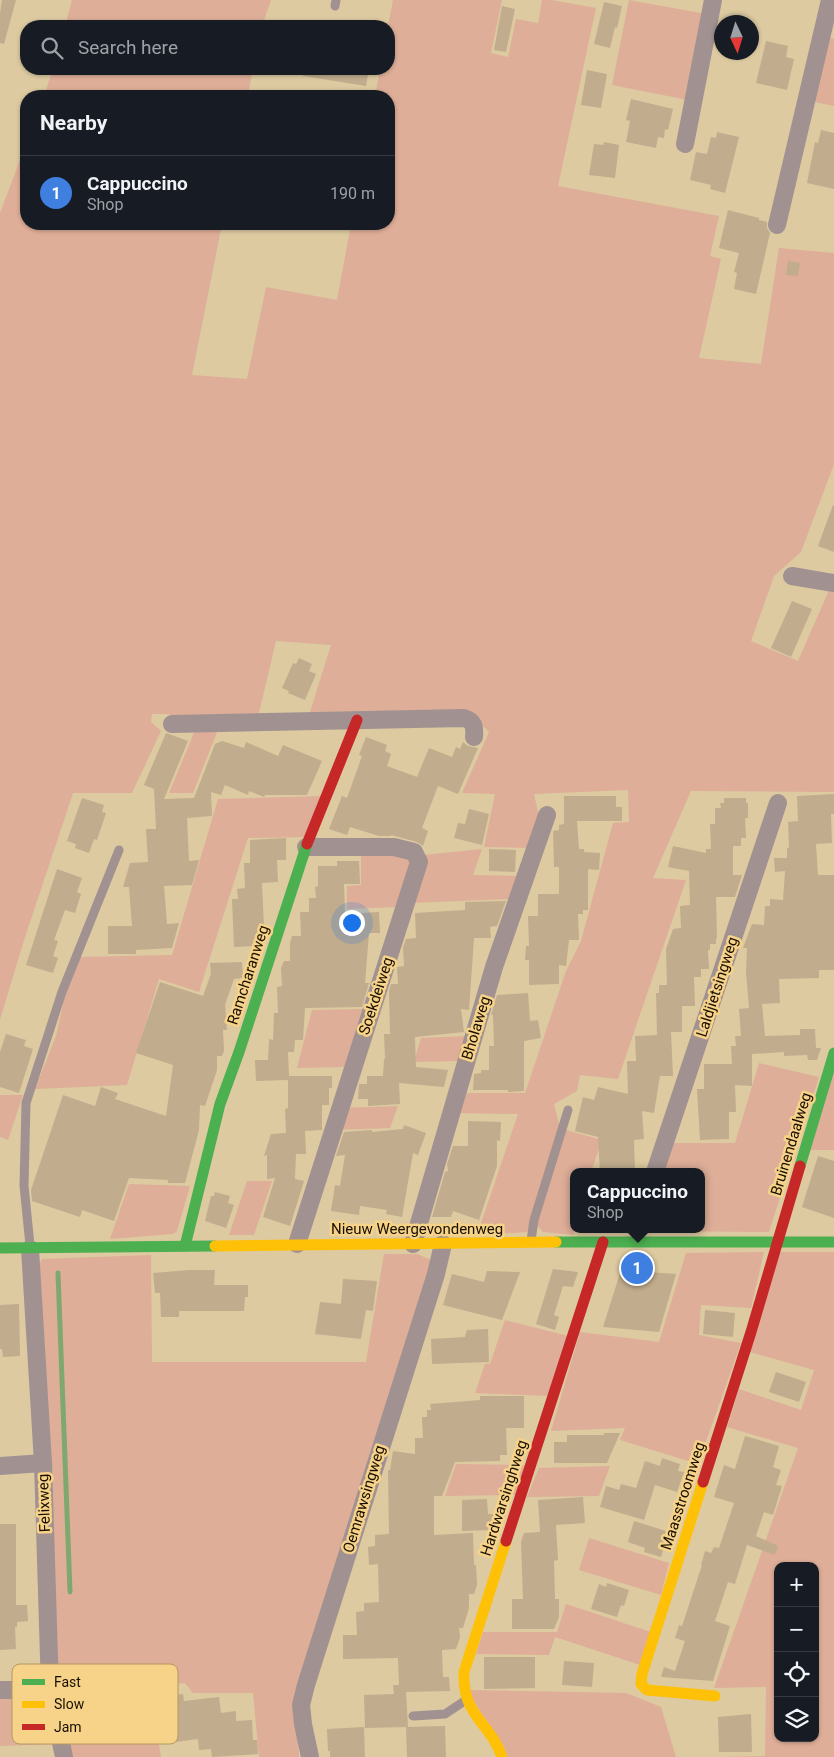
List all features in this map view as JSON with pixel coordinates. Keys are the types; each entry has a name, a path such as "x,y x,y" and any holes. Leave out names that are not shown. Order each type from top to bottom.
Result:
{"street":[{"path":"685,144 713,0"},
{"path":"777,226 830,0"},
{"path":"792,576 834,584"},
{"path":"172,724 464,718 474,724 474,737"},
{"name":"Ramcharanweg","path":"185,1246 220,1104 239,1052 306,847 357,720"},
{"name":"Laldjietsingweg","path":"656,1168 778,803"},
{"name":"Bholaweg","path":"413,1244 494,967 548,815"},
{"name":"Soekdeiweg","path":"297,1244 418,862 414,852 394,846 306,847"},
{"name":"Bruinendaalweg","path":"776,1243 834,1053"},
{"name":"Nieuw Weergevondenweg","path":"0,1248 297,1244 530,1244 603,1242 635,1236 776,1243 834,1242"},
{"name":"Hardwarsinghweg","path":"502,1757 495,1742 466,1700 463,1687 464,1672 603,1242"},
{"name":"Maasstroomweg","path":"715,1696 653,1692 644,1688 641,1681 672,1574 743,1359 769,1274 776,1243"},
{"name":"Oemrawsingweg","path":"310,1757 302,1724 301,1705 306,1685 436,1274 443,1244"},
{"name":"Felixweg","path":"30,1248 43,1463 49,1664"},
{"path":"0,1466 43,1463"},
{"name":"Felixweg","path":"61,1744 64,1757"}],"lane":[{"path":"30,1248 24,1186 26,1103 62,992 120,850"},
{"path":"530,1244 534,1220 568,1110"},
{"path":"413,1716 445,1714 466,1700"}],"shaded area":[{"path":"72,0 271,0 264,20 67,20"},
{"path":"393,0 502,0 491,53 508,57 516,19 538,23 542,0 596,8 558,186 719,216 710,256 721,259 699,358 761,364 779,248 834,253 834,464 801,552 774,576 751,641 798,661 830,588 834,589 834,792 691,791 653,878 686,880 618,1079 580,1075 577,1091 554,1104 560,1128 529,1232 477,1235 518,1114 451,1113 459,1093 525,1093 566,971 581,941 613,823 629,822 628,790 534,794 540,821 532,848 484,847 495,794 462,793 489,732 470,713 309,715 331,645 276,641 258,717 170,720 169,714 152,714 151,722 161,731 132,793 73,793 24,940 0,1020 0,213 20,160 20,230 221,230 192,375 247,379 266,287 337,300 350,230 395,230 395,90 376,90 379,75 395,75 395,20 389,20"},
{"path":"629,0 706,14 688,100 612,85"},
{"path":"825,37 834,39 834,106 810,101"},
{"path":"51,75 252,75 249,90 46,90"},
{"path":"219,727 193,793 169,793 196,728"},
{"path":"322,796 305,837 248,838 199,992 159,979 127,1085 35,1089 56,1036 64,1000 78,957 172,955 218,799"},
{"path":"482,849 473,875 519,876 511,899 410,903 423,855"},
{"path":"361,851 388,851 412,859 399,907 347,909 347,886 361,885"},
{"path":"364,1009 345,1067 297,1068 312,1010"},
{"path":"466,1036 458,1061 414,1062 421,1038"},
{"path":"759,1063 819,1077 769,1232 705,1231 705,1168 660,1168 669,1143 735,1143"},
{"path":"834,1063 834,1150 806,1150"},
{"path":"0,1095 23,1095 8,1140 0,1137"},
{"path":"398,1106 390,1128 334,1130 342,1108"},
{"path":"566,1130 602,1140 592,1168 570,1168 570,1233 574,1233 574,1235 543,1232 536,1224"},
{"path":"247,1181 272,1181 254,1235 229,1235"},
{"path":"129,1184 190,1186 177,1231 173,1234 110,1239"},
{"path":"764,1252 751,1308 701,1305 699,1335 741,1343 698,1464 620,1440 625,1428 551,1431 580,1332 659,1342 686,1253"},
{"path":"777,1252 834,1252 834,1757 720,1757 765,1756 766,1687 714,1688 798,1448 727,1427 739,1389 801,1410 814,1370 750,1352"},
{"path":"384,1254 417,1254 431,1260 433,1267 297,1695 299,1757 259,1757 253,1693 193,1693 185,1683 178,1684 178,1664 56,1664 39,1265 42,1259 151,1255 152,1362 366,1362"},
{"path":"505,1320 568,1336 548,1396 475,1393 485,1364 490,1364"},
{"path":"456,1464 525,1465 516,1495 445,1496"},
{"path":"610,1466 599,1496 527,1497 539,1468"},
{"path":"589,1538 669,1563 661,1595 579,1570"},
{"path":"566,1604 651,1632 640,1665 555,1637 549,1655 476,1654 483,1632 557,1632"},
{"path":"468,1690 626,1693 661,1707 676,1757 506,1757"},
{"path":"0,1695 12,1695 12,1744 54,1744 0,1746"},
{"path":"68,1744 159,1744 161,1757 71,1757"}],"building":[{"path":"2,0 16,0 4,44 0,43"},
{"path":"604,2 622,6 610,48 594,44"},
{"path":"502,6 515,9 506,52 494,50"},
{"path":"766,41 788,46 786,57 794,59 787,90 756,83"},
{"path":"587,70 607,74 601,108 581,105"},
{"path":"303,75 368,75 366,86"},
{"path":"631,99 673,109 668,130 665,129 664,138 658,137 656,148 626,142 630,121 626,120"},
{"path":"821,130 834,133 834,189 807,183 815,142 818,143"},
{"path":"717,132 739,137 725,193 710,189 711,185 690,180 696,152 707,154 711,137 716,138"},
{"path":"604,142 619,145 615,178 589,175 594,144 603,145"},
{"path":"728,210 767,222 767,228 770,233 756,294 734,289 737,273 734,272 739,253 719,248"},
{"path":"788,261 800,263 798,276 786,275"},
{"path":"834,506 834,552 818,546"},
{"path":"792,601 812,609 791,657 771,648"},
{"path":"299,658 312,664 309,671 316,674 305,700 288,693 289,691 282,688 293,663 296,664"},
{"path":"166,733 188,741 164,799 194,798 215,744 222,741 244,748 246,742 278,756 283,745 322,761 307,795 265,795 264,797 249,791 248,795 225,785 221,795 211,792 212,816 187,818 189,861 199,860 192,885 164,886 167,924 179,923 172,948 136,950 136,954 108,954 108,926 132,926 129,887 123,887 130,863 148,862 146,829 156,829 154,789 144,785"},
{"path":"366,737 387,745 385,751 391,754 387,766 417,777 429,748 452,757 456,747 460,749 463,742 468,746 478,748 458,794 438,786 422,828 428,831 423,846 417,842 391,835 379,836 350,827 347,835 329,829 342,796 347,798 362,756 359,755"},
{"path":"834,794 834,814 831,814 832,843 816,844 818,875 834,875 834,970 819,970 819,978 779,979 780,1003 762,1004 765,1036 800,1035 800,1029 815,1029 816,1048 821,1048 817,1060 808,1060 807,1055 784,1056 784,1052 752,1054 752,1086 735,1085 736,1112 729,1112 729,1139 700,1140 697,1089 704,1089 704,1064 732,1064 731,1046 736,1046 735,1036 741,1036 739,1009 749,1008 746,972 747,948 743,948 752,924 764,925 765,906 770,906 770,899 783,900 785,871 775,872 774,858 787,858 787,848 789,848 788,822 798,821 797,796"},
{"path":"564,796 616,796 616,807 622,807 622,821 577,821 579,849 584,849 584,852 600,853 599,870 588,869 588,910 583,910 583,914 578,914 579,940 569,940 566,966 559,965 559,984 529,985 529,960 525,960 526,946 529,946 528,916 538,916 538,894 559,894 559,867 554,867 553,831 559,830 559,825 564,824"},
{"path":"82,798 104,805 102,812 106,813 97,840 94,839 89,853 75,848 76,844 67,841"},
{"path":"724,798 746,798 746,803 748,803 748,818 745,818 746,838 741,838 741,846 733,846 733,875 742,875 735,897 716,897 717,938 716,944 710,944 710,950 708,950 709,969 701,969 701,977 694,977 695,1006 682,1006 682,1032 671,1032 673,1076 660,1076 654,1113 642,1111 644,1139 634,1140 635,1168 600,1168 598,1137 575,1131 583,1097 594,1100 598,1087 628,1094 627,1061 636,1061 635,1036 657,1035 656,993 659,993 659,985 667,985 666,949 673,929 681,928 680,906 690,905 689,871 668,867 673,846 706,853 706,849 711,849 710,824 715,824 715,808 721,808 720,803 724,803"},
{"path":"469,809 489,814 482,845 454,838 458,823 465,824"},
{"path":"286,838 286,860 277,860 278,882 262,883 264,928 259,946 234,947 232,899 238,899 237,889 245,888 244,863 250,863 250,840"},
{"path":"489,849 516,850 515,872 489,871"},
{"path":"337,861 359,861 360,884 344,884 345,914 379,912 380,933 369,933 365,983 369,983 362,1007 305,1008 303,1040 295,1040 294,1052 288,1052 289,1076 332,1076 332,1088 329,1088 329,1105 322,1105 322,1130 305,1131 306,1154 296,1154 295,1179 304,1181 290,1226 263,1217 275,1178 267,1179 267,1155 264,1156 271,1134 286,1133 285,1109 288,1108 288,1080 256,1081 255,1060 268,1060 269,1039 273,1040 274,1013 278,1013 277,987 282,986 281,968 284,961 290,961 292,936 301,936 300,912 309,912 309,898 316,898 315,887 318,886 318,866 337,866"},
{"path":"57,869 82,878 77,892 81,894 75,913 65,910 54,940 58,941 53,956 58,958 53,973 26,965"},
{"path":"506,901 497,926 490,927 491,938 474,938 469,1010 461,1009 464,1032 415,1037 416,1067 448,1070 444,1087 399,1083 400,1104 368,1106 368,1099 358,1099 359,1084 367,1084 367,1076 383,1076 385,1059 384,1034 390,1034 389,991 391,984 398,984 397,967 404,966 403,947 406,939 416,938 415,913 465,910 465,902"},
{"path":"242,962 243,978 234,979 225,1005 227,1030 223,1030 224,1051 222,1056 217,1056 217,1070 205,1106 200,1105 199,1130 185,1183 168,1183 168,1180 129,1178 114,1221 82,1210 80,1217 32,1201 31,1190 63,1095 95,1106 101,1087 118,1093 115,1099 166,1116 173,1065 136,1053 160,982 203,996 211,974 210,963"},
{"path":"528,993 530,1021 538,1020 541,1038 524,1041 524,1091 473,1090 474,1074 481,1073 481,1070 489,1070 489,1046 494,1046 493,1015 491,1015 497,995"},
{"path":"6,1034 26,1040 24,1046 33,1049 19,1093 0,1087 0,1052"},
{"path":"468,1121 501,1122 500,1141 497,1140 497,1166 479,1220 453,1211 451,1217 432,1217 445,1172 448,1171 447,1164 453,1146 468,1146"},
{"path":"404,1125 426,1133 418,1155 413,1153 402,1217 386,1214 387,1210 360,1206 359,1215 331,1211 335,1185 340,1186 345,1155 336,1156 344,1132 403,1129"},
{"path":"818,1156 834,1161 834,1218 802,1207"},
{"path":"215,1192 230,1196 228,1203 234,1205 226,1228 205,1221 211,1196 214,1196"},
{"path":"553,1269 578,1272 573,1287 563,1286 554,1315 559,1317 555,1330 536,1324"},
{"path":"215,1270 214,1285 248,1285 248,1297 245,1297 244,1311 179,1311 179,1317 161,1317 160,1293 155,1293 153,1273"},
{"path":"621,1270 676,1274 659,1332 603,1327"},
{"path":"487,1271 520,1272 502,1320 443,1305 452,1274 484,1282"},
{"path":"343,1279 377,1281 373,1311 366,1310 361,1339 315,1334 320,1302 341,1304"},
{"path":"19,1304 20,1356 3,1357 2,1349 0,1349 0,1305"},
{"path":"705,1310 735,1313 733,1337 703,1334"},
{"path":"488,1329 489,1362 432,1364 431,1339 465,1337 467,1330"},
{"path":"776,1372 806,1382 799,1402 769,1392"},
{"path":"480,1396 524,1396 524,1428 506,1428 507,1455 500,1455 500,1461 455,1462 442,1496 434,1496 434,1535 473,1533 474,1565 476,1565 477,1585 474,1594 469,1594 469,1608 463,1628 459,1628 460,1638 456,1649 442,1650 443,1677 449,1677 450,1691 406,1692 408,1727 365,1728 364,1695 394,1694 393,1685 399,1685 398,1658 343,1659 343,1635 357,1635 356,1612 364,1611 364,1603 379,1602 378,1564 369,1565 368,1547 375,1546 375,1535 389,1534 388,1470 390,1470 393,1451 415,1454 415,1438 423,1438 422,1417 427,1417 427,1410 431,1410 430,1404 480,1400"},
{"path":"604,1433 620,1433 607,1463 554,1463 554,1442 567,1442 567,1435 604,1435"},
{"path":"745,1436 779,1446 773,1467 781,1470 776,1485 782,1486 773,1515 764,1512 756,1536 778,1546 775,1555 747,1545 735,1584 728,1582 715,1621 730,1626 713,1681 661,1677 664,1667 675,1671 685,1641 675,1638 679,1625 682,1626 705,1551 711,1553 714,1547 719,1548 734,1503 714,1497 724,1465 735,1469"},
{"path":"662,1458 680,1464 678,1471 684,1472 677,1492 655,1485 644,1520 600,1507 606,1486 619,1490 621,1484 636,1488 645,1461 660,1466"},
{"path":"583,1497 585,1523 556,1525 558,1560 554,1561 555,1599 559,1599 559,1617 554,1629 512,1629 512,1599 523,1599 521,1542 524,1533 540,1532 538,1500"},
{"path":"487,1499 488,1514 498,1514 495,1530 462,1531 462,1500"},
{"path":"634,1521 669,1532 661,1557 644,1552 645,1548 628,1542"},
{"path":"0,1524 16,1524 16,1605 27,1605 28,1621 17,1622 17,1627 15,1627 16,1649 0,1650"},
{"path":"607,1583 629,1590 624,1606 621,1605 617,1617 591,1609 599,1584 606,1587"},
{"path":"484,1657 535,1657 535,1688 484,1689"},
{"path":"564,1661 594,1663 592,1687 562,1685"},
{"path":"178,1694 183,1694 184,1701 219,1697 221,1713 236,1711 236,1721 252,1720 253,1740 257,1740 258,1754 212,1757 211,1749 199,1750 198,1739 178,1742"},
{"path":"751,1714 752,1752 719,1752 718,1717"},
{"path":"445,1726 446,1757 407,1757 406,1727"},
{"path":"364,1727 365,1757 330,1757 327,1729"}],"waterway":[{"path":"58,1273 70,1592"}],"traffic: fast":[{"path":"185,1246 220,1104 239,1052 307,844"},
{"path":"800,1166 834,1053"},
{"path":"556,1242 834,1242"},
{"path":"0,1248 215,1246"}],"traffic: slow":[{"path":"215,1246 556,1242"},
{"path":"703,1482 642,1674 641,1684 647,1690 715,1696"},
{"path":"502,1757 491,1735 467,1699 464,1672 506,1541"}],"traffic: jam":[{"path":"307,844 357,720"},
{"path":"703,1482 751,1332 800,1166"},
{"path":"506,1541 603,1242"}],"place":[{"name":"Cappuccino","path":"637,1268"}]}
